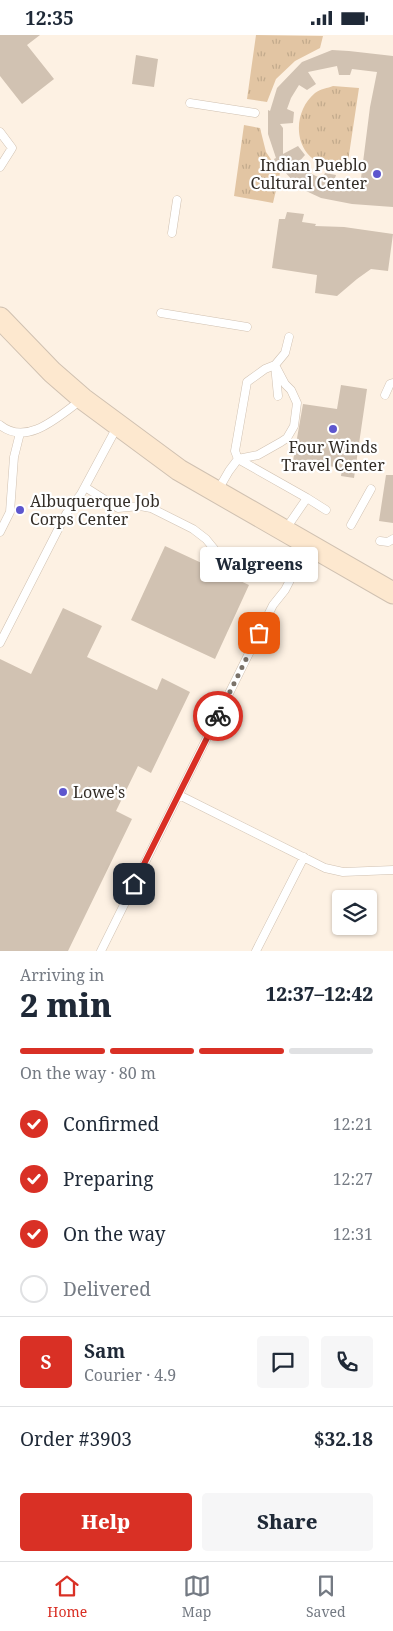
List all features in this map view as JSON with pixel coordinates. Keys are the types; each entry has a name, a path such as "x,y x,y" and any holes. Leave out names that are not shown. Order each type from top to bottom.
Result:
{"main road":[{"path":"0,318 52,372 82,399 179,470 393,593"}],"lane":[{"path":"190,103 255,113"},
{"path":"0,132 12,147 0,167"},
{"path":"172,233 177,200"},
{"path":"161,313 246,327"},
{"path":"289,337 285,353 275,365 265,369 246,382 235,451 238,459 308,497 326,511"},
{"path":"275,365 278,396"},
{"path":"218,491 238,459 258,455 288,438 294,426 297,403 275,365"},
{"path":"385,395 390,383 393,383"},
{"path":"0,425 4,429 20,433 40,429 82,399"},
{"path":"0,643 66,514 85,487 118,425"},
{"path":"0,532 10,512 14,457 20,433"},
{"path":"85,487 118,508 140,506 151,508 193,529 206,539 215,550"},
{"path":"351,525 371,489"},
{"path":"285,530 308,497"},
{"path":"380,541 388,542 393,539"},
{"path":"102,951 273,605 285,590 309,543"},
{"path":"178,795 325,868 336,871 365,872 393,870"},
{"path":"256,951 304,857"}],"green space":[{"path":"256,35 323,36 320,48 295,61 276,79 267,102 247,99"},
{"path":"333,86 359,88 347,168 315,160 307,153 300,138 299,121 309,99 315,93"},
{"path":"244,125 260,128 266,152 280,173 273,203 234,196"}],"building":[{"path":"0,35 40,35 27,45 54,79 22,104 0,76"},
{"path":"332,50 393,56 393,207 352,204 321,198 296,184 283,170 280,173 274,159 276,158 268,134 268,110 270,111 277,88 302,62","holes":["337,66 339,75 350,75 352,69 377,72 370,107 360,186 334,181 336,175 325,173 322,179 308,172 298,163 305,155 298,146 283,154 283,128 280,124 293,123 294,112 287,109 299,85 307,90 316,84 308,72"]},
{"path":"136,55 158,59 154,87 132,84"},
{"path":"287,212 304,214 302,222 316,224 315,226 344,227 393,234 388,271 371,269 337,296 315,293 317,275 272,268 279,219 285,219"},
{"path":"341,385 367,389 354,478 341,476 342,468 293,461 303,404 337,409"},
{"path":"386,475 393,475 393,523 379,521"},
{"path":"165,546 249,585 215,659 131,620"},
{"name":"Lowe's","path":"63,608 102,626 87,657 157,690 162,678 190,692 151,773 138,766 116,811 132,819 68,951 0,951 0,659 31,674"}],"way so far":[{"path":"218,716 259,633"}],"place":[{"name":"Indian Pueblo Cultural Center","path":"377,174"},
{"name":"Four Winds Travel Center","path":"333,429"},
{"name":"Albuquerque Job Corps Center","path":"20,510"},
{"name":"Walgreens","path":"259,633"},
{"name":"Lowe's","path":"63,792"}],"route":[{"path":"134,884 218,716"}]}
